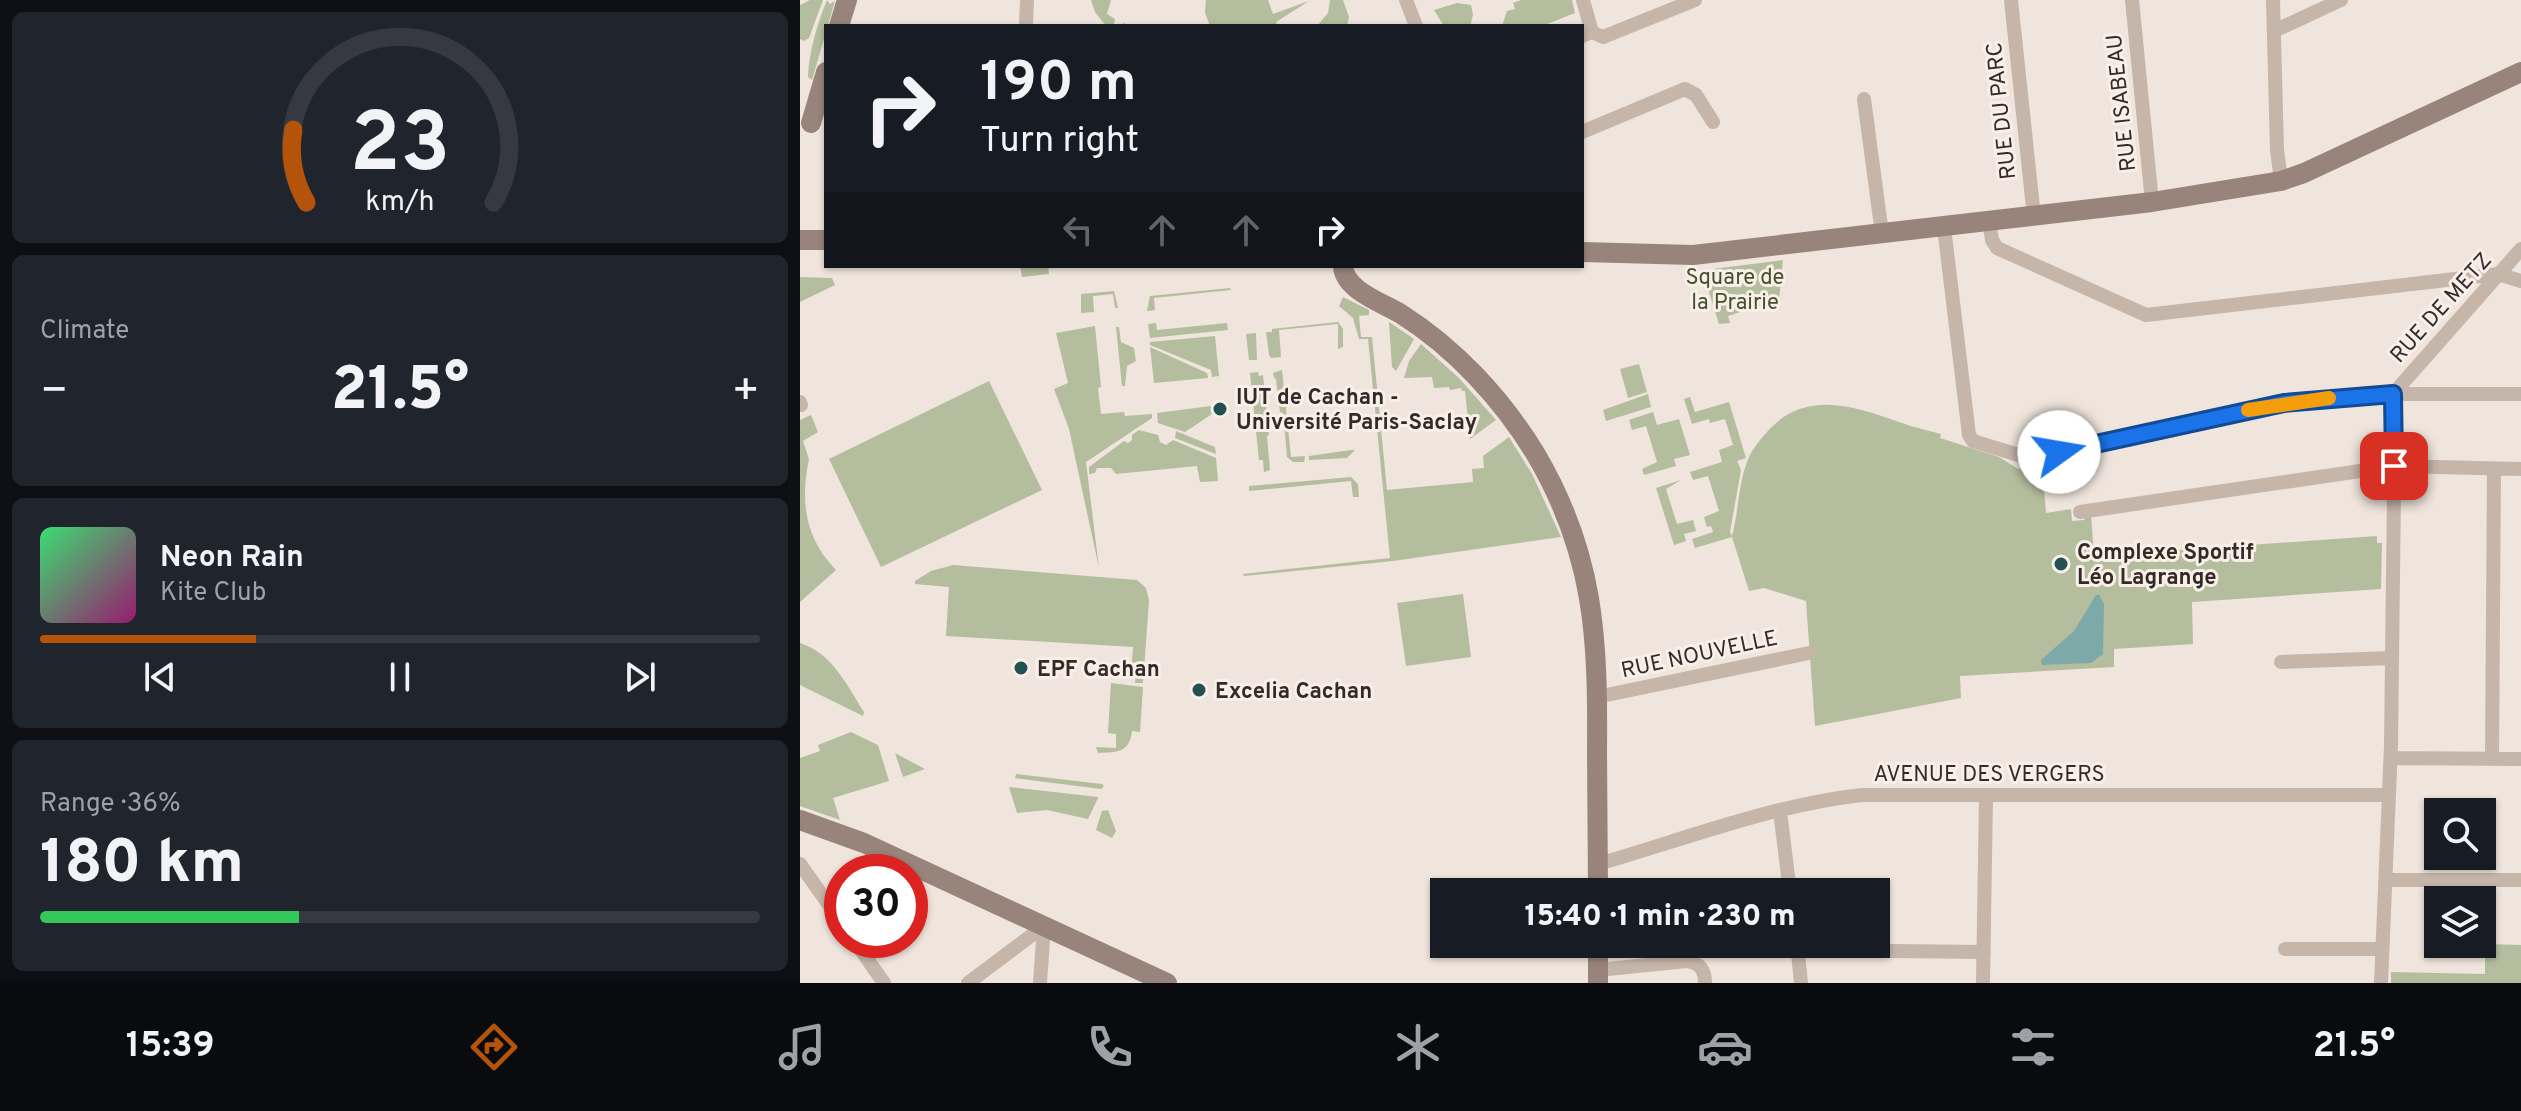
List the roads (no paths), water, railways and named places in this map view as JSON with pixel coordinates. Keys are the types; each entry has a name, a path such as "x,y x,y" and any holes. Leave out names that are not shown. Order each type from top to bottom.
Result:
{"street":[{"path":"840,24 847,0"},
{"path":"1026,24 1027,0"},
{"path":"1406,0 1415,24"},
{"path":"1583,0 1587,34 1603,37 1695,0"},
{"name":"RUE DU PARC","path":"2011,0 2034,217"},
{"name":"RUE ISABEAU","path":"2132,0 2152,202"},
{"path":"2273,0 2277,150 2281,181"},
{"path":"2274,31 2341,0"},
{"path":"1584,252 1693,255 2034,217 2281,181 2298,176 2521,72"},
{"path":"813,115 824,79"},
{"path":"1584,131 1685,89 1696,95 1713,122"},
{"path":"1864,99 1882,234"},
{"path":"1989,221 1992,240 1997,248 2146,315 2498,274 2521,281"},
{"path":"1944,227 1969,435 1973,441 2033,458 2284,403 2393,394 2521,394"},
{"path":"800,240 824,240"},
{"name":"RUE DE METZ","path":"2393,394 2521,249"},
{"path":"1343,268 1343,274 1353,285 1404,316 1465,365 1496,398 1534,452 1561,502 1584,568 1595,638 1598,878"},
{"path":"2381,983 2391,758 2385,658 2393,538 2393,394"},
{"path":"2080,512 2394,466 2521,469"},
{"path":"2492,759 2494,469"},
{"name":"RUE NOUVELLE","path":"1597,697 1809,653"},
{"path":"2281,662 2385,658"},
{"path":"2391,758 2521,759"},
{"name":"AVENUE DES VERGERS","path":"1598,864 1780,811 1826,799 1862,795 2389,795"},
{"path":"1983,983 1986,796"},
{"path":"1780,811 1788,878"},
{"path":"800,820 864,843 1167,983"},
{"path":"800,864 824,898"},
{"path":"2386,880 2521,880"},
{"path":"968,983 1044,926"},
{"path":"1040,983 1044,926"},
{"path":"1890,949 1984,952"},
{"path":"2285,949 2382,949"},
{"path":"867,958 884,983"},
{"path":"1798,958 1801,983"},
{"path":"1598,976 1687,961 1696,962 1702,968 1705,983"}],"water":[{"path":"2096,595 2104,604 2103,654 2091,663 2042,665 2041,660 2074,631"}],"place":[{"name":"IUT de Cachan - Université Paris-Saclay","path":"1220,409"},
{"name":"Complexe Sportif Léo Lagrange","path":"2061,564"},
{"name":"EPF Cachan","path":"1021,668"},
{"name":"Excelia Cachan","path":"1199,690"}],"park label":[{"name":"Square de la Prairie","path":"1735,288"}]}
